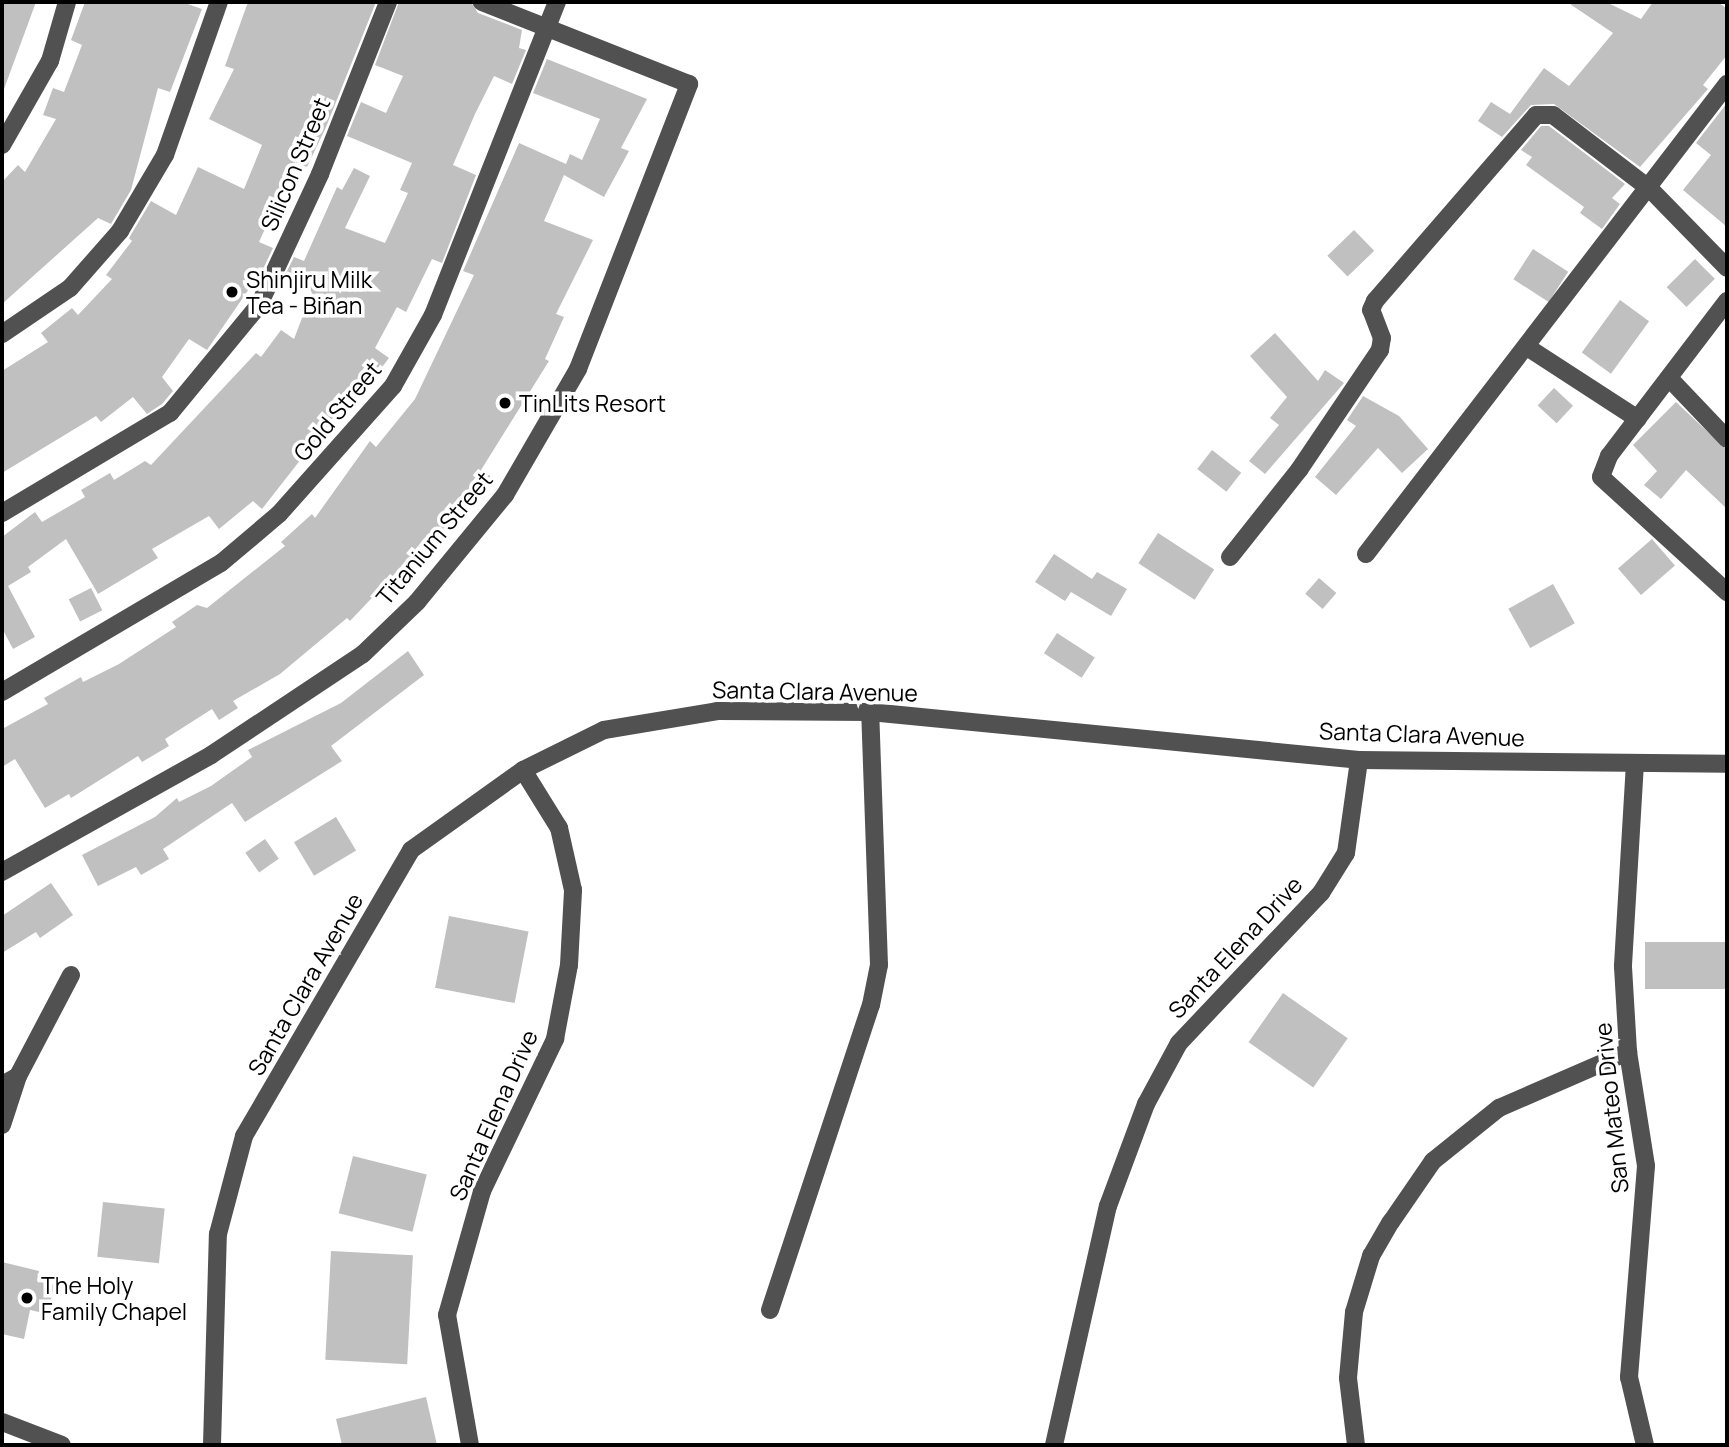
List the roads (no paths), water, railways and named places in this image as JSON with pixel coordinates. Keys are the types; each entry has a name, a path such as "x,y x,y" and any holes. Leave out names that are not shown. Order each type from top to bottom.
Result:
{"street":[{"path":"2,145 50,61 67,2"},
{"path":"2,334 70,288 121,232 165,155 219,2"},
{"name":"Silicon Street","path":"2,513 170,412 260,305 320,174 388,2"},
{"path":"482,2 547,27"},
{"name":"Gold Street","path":"2,692 221,563 279,514 342,449 394,386 433,315 557,2"},
{"name":"Titanium Street","path":"2,872 211,755 363,654 417,602 505,495 578,369 688,84 547,27"},
{"path":"1366,554 1651,190 1727,84"},
{"path":"1230,557 1299,470 1380,350 1382,338 1371,310 1375,301 1529,120 1553,115 1651,190 1727,268"},
{"path":"1727,301 1609,456 1601,477 1727,592"},
{"path":"1527,347 1638,419"},
{"path":"1669,378 1727,439"},
{"path":"769,1310 871,1004 879,965 870,712"},
{"name":"Santa Clara Avenue","path":"212,1445 218,1234 244,1136 411,850 523,770 604,730 704,713 870,712 1359,760 1727,764"},
{"name":"Santa Elena Drive","path":"1054,1445 1108,1206 1146,1104 1178,1043 1321,893 1346,853 1359,760"},
{"name":"San Mateo Drive","path":"1635,763 1623,967 1628,1052 1646,1166 1629,1377 1645,1445"},
{"name":"Santa Elena Drive","path":"470,1445 447,1315 482,1191 555,1039 569,965 573,890 559,828 523,770"},
{"path":"2,1125 18,1076 71,975"},
{"path":"1356,1445 1348,1378 1354,1312 1371,1256 1426,1171 1499,1108 1628,1052"},
{"path":"2,1086 18,1076"},
{"path":"2,1422 62,1445"}],"place":[{"name":"Shinjiru Milk Tea - Biñan","path":"232,292"},
{"name":"TinLits Resort","path":"505,403"},
{"name":"The Holy Family Chapel","path":"27,1298"}]}
